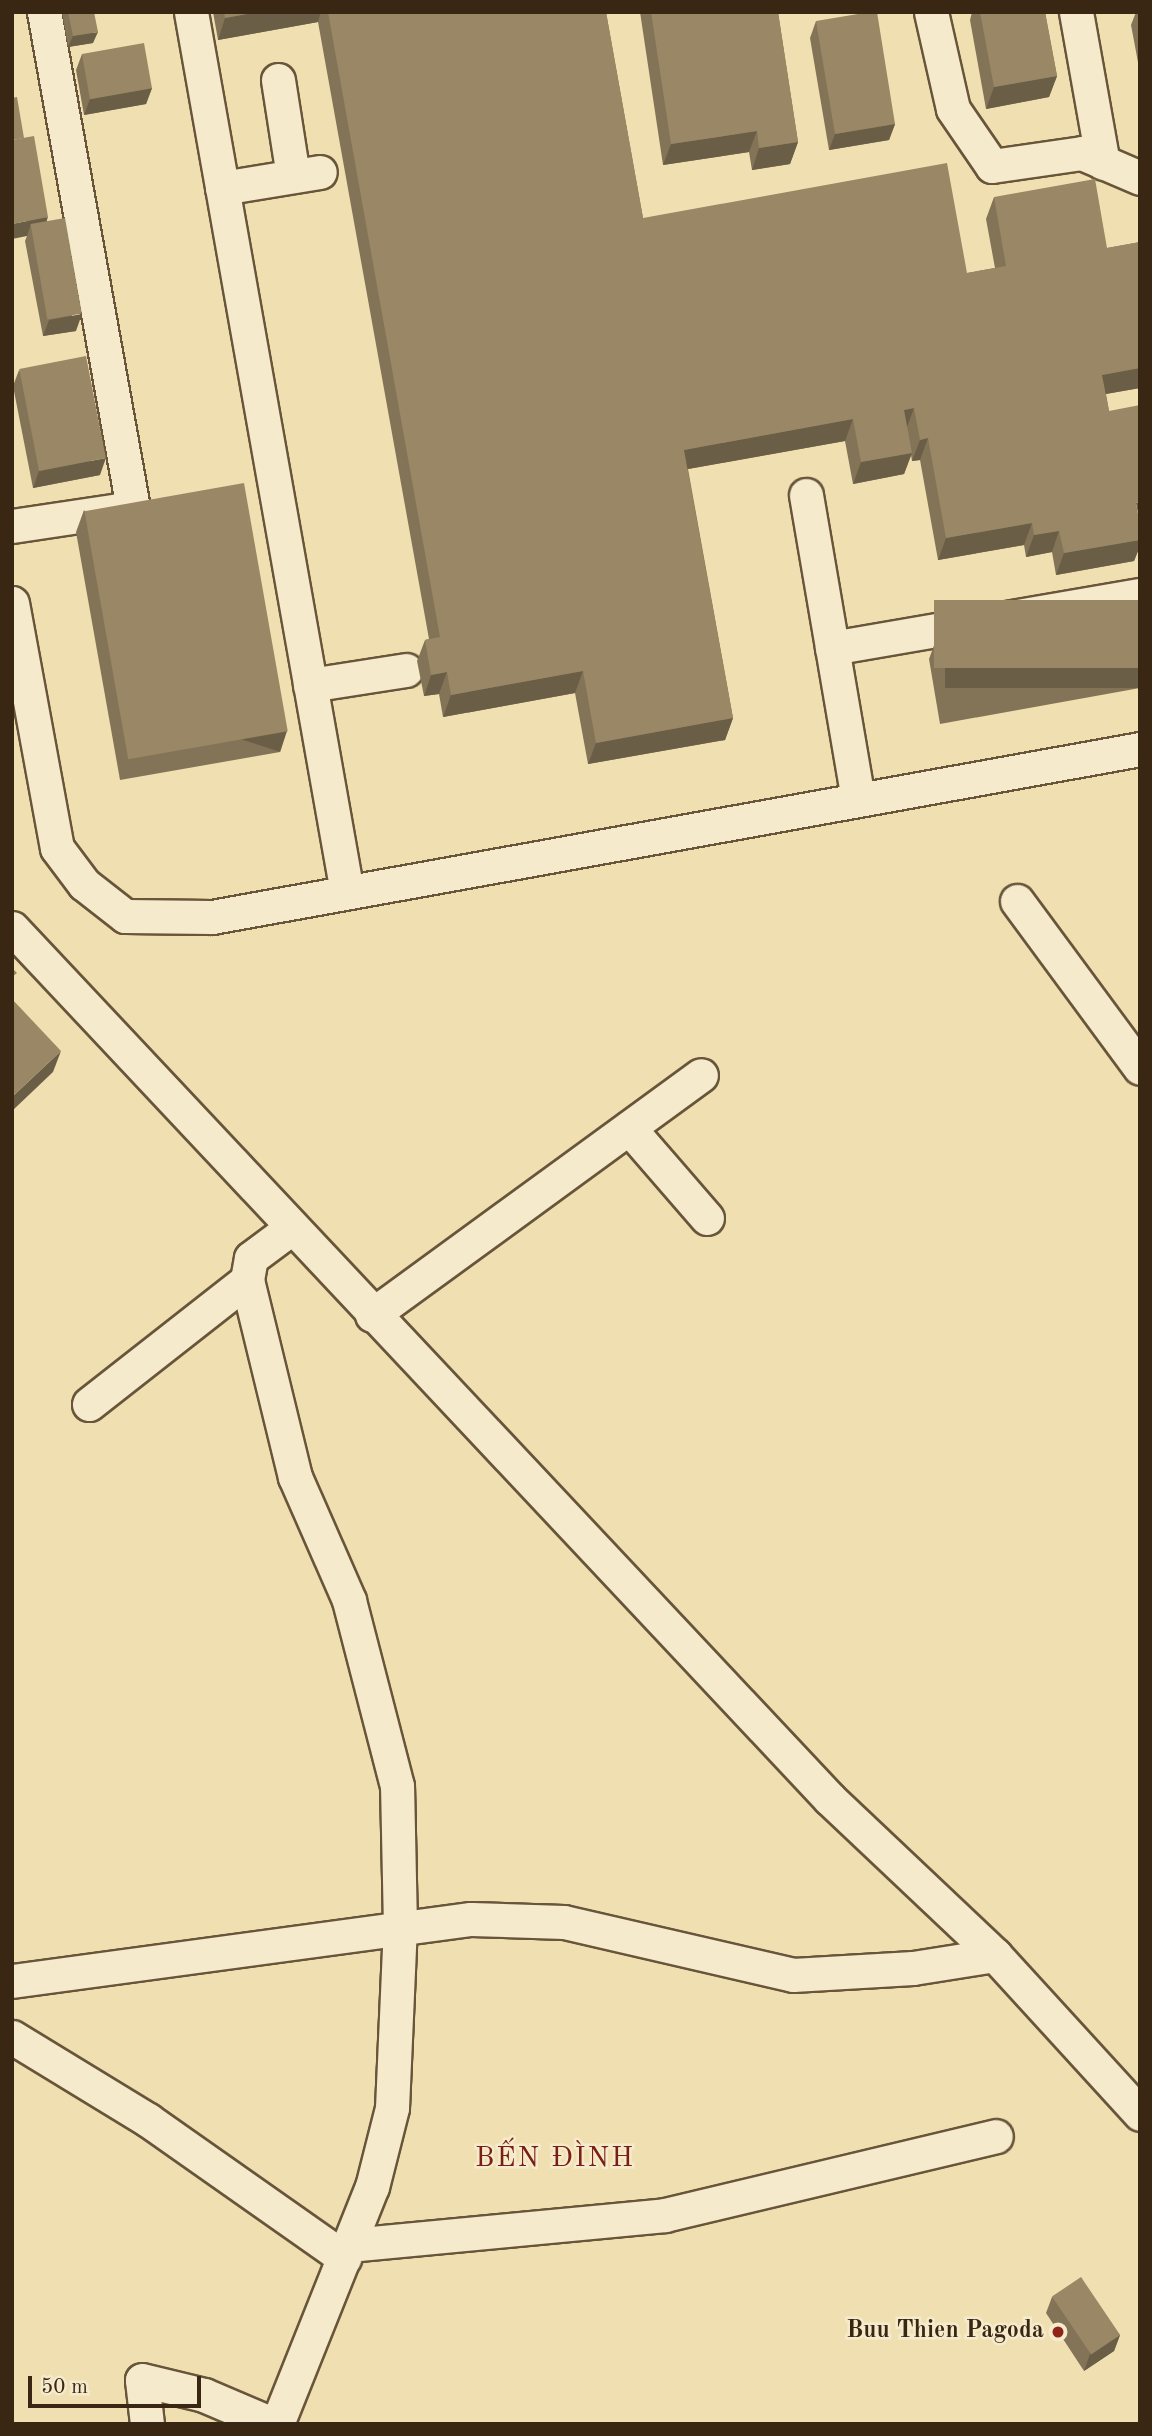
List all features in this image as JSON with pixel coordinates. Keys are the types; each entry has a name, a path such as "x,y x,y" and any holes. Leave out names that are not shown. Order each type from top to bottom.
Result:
{"street":[{"path":"12,526 133,508 44,12"},
{"path":"191,12 347,892"},
{"path":"930,12 953,109 992,166 1082,153 1140,178"},
{"path":"1076,12 1103,163"},
{"path":"222,188 307,174 278,80"},
{"path":"806,495 858,800"},
{"path":"832,648 1140,595"},
{"path":"12,603 57,848 84,884 125,916 212,917 1140,749"},
{"path":"310,685 406,670"},
{"path":"1017,901 1140,1068"},
{"path":"12,928 290,1229 830,1799 995,1955 1140,2114"},
{"path":"372,1315 701,1075"},
{"path":"629,1128 707,1218"},
{"path":"277,2424 346,2252 392,2108 400,1927 397,1786 349,1600 295,1477 247,1280 251,1258 290,1229"},
{"path":"89,1404 247,1280"},
{"path":"12,1980 471,1919 564,1922 793,1975 913,1968 995,1955"},
{"path":"12,2037 148,2120 346,2252 665,2215 996,2136"},
{"path":"146,2424 142,2380 204,2395 272,2424"}],"building":[{"path":"68,12 94,12 98,32 73,36"},
{"path":"224,12 258,12 225,18"},
{"path":"328,12 606,12 643,218 947,163 967,273 1006,266 994,197 1095,179 1107,248 1140,242 1140,368 1102,375 1109,411 1140,405 1140,502 1136,503 1140,540 1064,553 1059,531 1034,535 1032,523 946,538 928,438 920,440 914,408 904,410 912,453 861,462 853,419 684,450 733,718 596,743 583,671 451,695 447,672 431,675 425,640 440,637"},
{"path":"651,12 778,12 798,142 759,148 757,131 671,144"},
{"path":"877,12 895,124 835,134 816,21"},
{"path":"980,12 1045,12 1057,76 994,87"},
{"path":"144,43 152,88 90,99 82,54"},
{"path":"17,97 24,138 12,140 12,98"},
{"path":"34,136 48,217 12,224 12,140"},
{"path":"65,218 82,314 47,320 31,224"},
{"path":"86,356 106,458 39,471 19,369"},
{"path":"244,483 288,731 128,759 84,511"},
{"path":"934,600 1140,600 1140,668 934,668"},
{"path":"12,999 61,1051 12,1097"},
{"path":"1081,2277 1120,2335 1091,2355 1052,2297"}],"place":[{"name":"Buu Thien Pagoda","path":"1058,2332"}],"district":[{"name":"BẾN ĐÌNH","path":"555,2159"}]}
